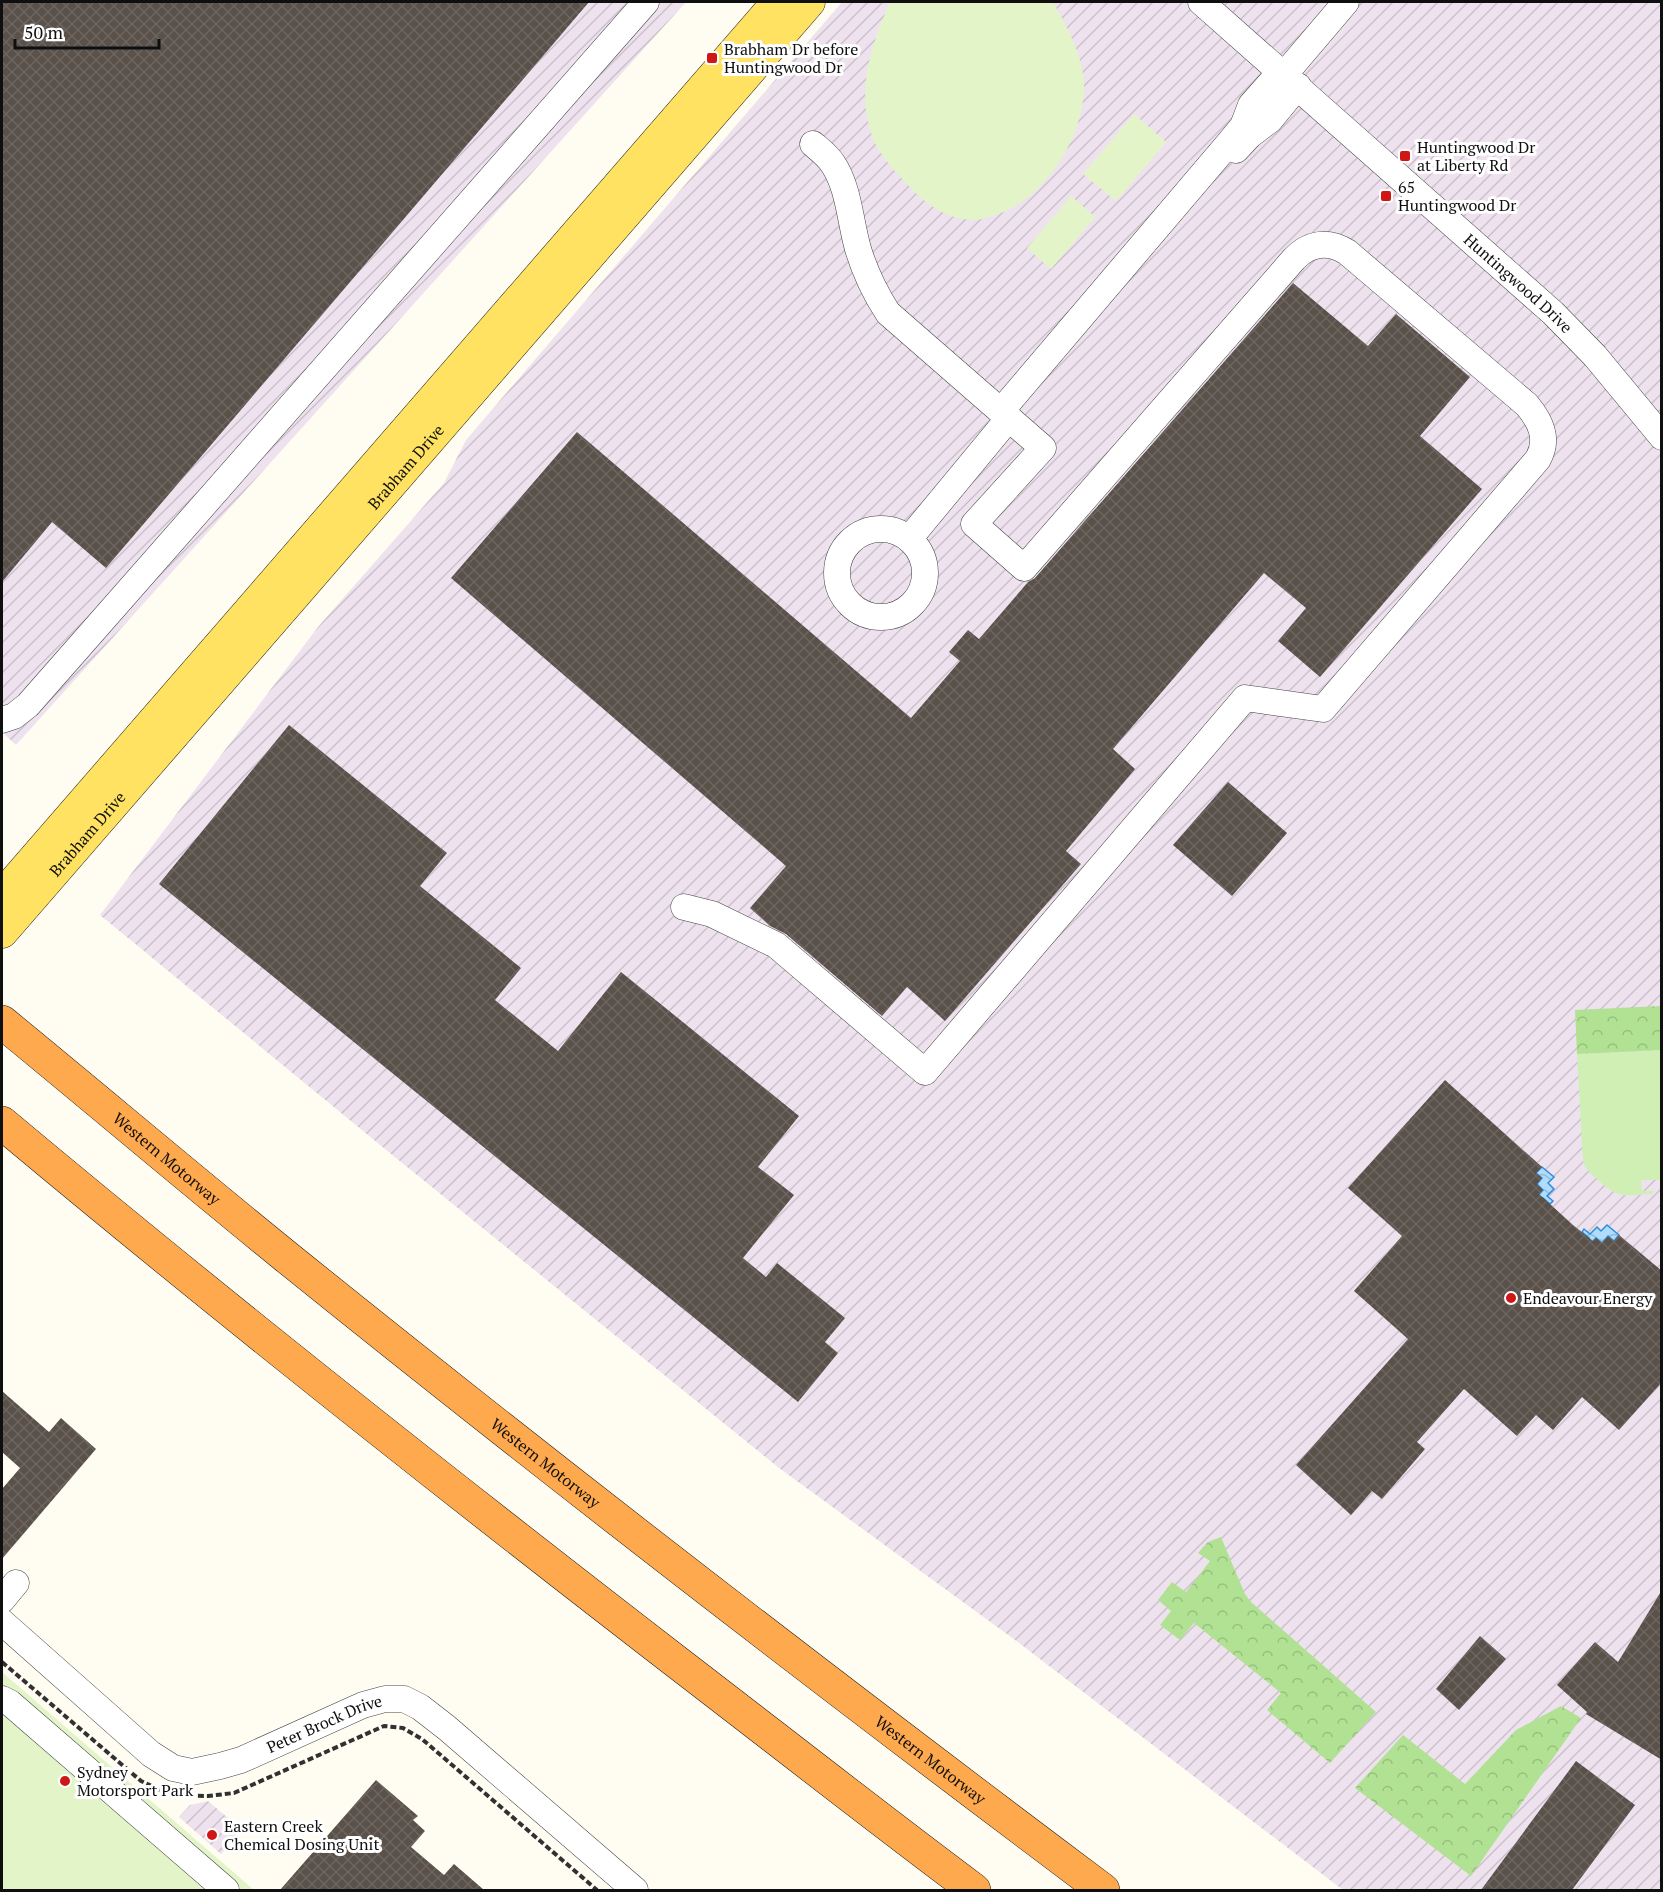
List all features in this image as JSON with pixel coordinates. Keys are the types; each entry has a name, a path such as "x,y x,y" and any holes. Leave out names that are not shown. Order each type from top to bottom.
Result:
{"highway":[{"name":"Western Motorway","path":"2,1022 285,1255 524,1446 797,1659 1104,1890"},
{"path":"2,1123 264,1338 427,1467 974,1890"}],"main road":[{"name":"Brabham Drive","path":"2,896 778,2"},
{"name":"Brabham Drive","path":"2,932 809,2"}],"street":[{"path":"2,720 14,716 28,705 646,2"},
{"name":"Huntingwood Drive","path":"1201,2 1553,313 1595,356 1662,437"},
{"path":"909,539 1243,126 1251,105 1288,77 1346,2"},
{"path":"684,907 712,914 776,945 925,1072 1245,698 1323,709 1538,459 1544,443 1541,427 1527,405 1347,252 1332,244 1306,248 1024,568 974,524 1042,448 888,313 872,286 860,253 840,176 828,157 813,144"},
{"name":"Peter Brock Drive","path":"2,1622 144,1748 173,1768 192,1772 241,1760 363,1705 385,1699 404,1699 420,1707 447,1728 635,1890"},
{"path":"2,1699 10,1703 226,1890"}],"path":[{"path":"2,1662 141,1781 171,1795 208,1797 234,1793 384,1726 403,1728 422,1739 597,1890"}],"shaded area":[{"path":"2,2 686,2 16,745 2,732"},
{"path":"842,2 1661,2 1661,1890 1343,1890 1011,1637 779,1468 100,915 318,627 444,483 466,440"},
{"path":"208,1801 242,1830 221,1854 179,1817 190,1805"}],"green space":[{"path":"890,2 1053,2 1077,50 1083,71 1083,102 1078,123 1058,164 1029,197 1011,208 983,219 956,218 940,211 917,195 880,151 873,138 868,120 865,85 877,35"},
{"path":"1134,114 1166,142 1116,201 1083,174"},
{"path":"1071,196 1095,217 1051,269 1027,248"},
{"path":"1661,1006 1661,1050 1577,1054 1575,1010"},
{"path":"1661,1050 1661,1180 1641,1180 1642,1191 1653,1191 1653,1194 1623,1195 1612,1191 1593,1176 1583,1161 1577,1054"},
{"path":"1221,1537 1245,1594 1251,1602 1376,1712 1330,1763 1267,1710 1281,1693 1194,1623 1180,1640 1160,1625 1171,1611 1158,1600 1172,1582 1186,1592 1210,1561 1198,1553 1208,1542"},
{"name":"Sydney Motorsport Park","path":"2,1672 254,1890 2,1890"},
{"path":"1561,1706 1581,1718 1471,1876 1355,1788 1403,1735 1465,1784 1516,1730"}],"water":[{"path":"1542,1167 1554,1177 1548,1183 1554,1189 1547,1196 1553,1201 1550,1204 1543,1198 1537,1197 1543,1190 1537,1184 1542,1178 1536,1173"},
{"path":"1607,1225 1619,1235 1614,1241 1608,1236 1602,1243 1596,1238 1590,1244 1589,1238 1582,1232 1584,1229 1590,1234 1597,1227 1601,1231"}],"building":[{"path":"2,2 589,2 106,568 52,522 2,582"},
{"path":"1293,283 1368,346 1396,314 1470,377 1420,436 1482,489 1320,677 1278,641 1306,608 1264,573 1113,749 1135,769 1066,851 1081,864 945,1021 907,987 882,1016 786,934 770,926 750,908 786,866 451,578 577,432 911,718 960,661 949,652 968,630 979,639"},
{"path":"289,725 447,853 420,886 521,968 495,1000 558,1051 621,972 799,1116 758,1167 794,1195 743,1258 766,1277 777,1263 845,1318 825,1342 838,1353 798,1402 159,884"},
{"path":"1228,782 1287,833 1232,896 1173,845"},
{"name":"Endeavour Energy","path":"1445,1080 1542,1167 1536,1173 1542,1178 1537,1184 1543,1190 1539,1194 1573,1225 1593,1241 1596,1238 1602,1243 1608,1236 1614,1241 1619,1235 1662,1271 1662,1382 1619,1430 1582,1397 1553,1430 1536,1415 1517,1436 1464,1389 1417,1442 1425,1449 1382,1499 1372,1491 1351,1515 1296,1465 1408,1339 1354,1291 1402,1236 1348,1188"},
{"path":"2,1391 49,1432 61,1418 96,1449 2,1559 2,1489 20,1468 2,1452"},
{"path":"1662,1590 1662,1760 1586,1714 1587,1712 1557,1685 1595,1642 1618,1662"},
{"path":"1480,1636 1506,1659 1459,1710 1436,1689"},
{"path":"1576,1761 1635,1805 1572,1890 1481,1890"},
{"path":"376,1780 418,1816 413,1820 425,1831 411,1847 444,1875 454,1864 484,1890 280,1890"}],"place":[{"name":"Brabham Dr before Huntingwood Dr","path":"712,58"},
{"name":"Huntingwood Dr at Liberty Rd","path":"1405,156"},
{"name":"65 Huntingwood Dr","path":"1386,196"},
{"name":"Endeavour Energy","path":"1511,1298"},
{"name":"Sydney Motorsport Park","path":"65,1781"},
{"name":"Eastern Creek Chemical Dosing Unit","path":"212,1835"}]}
